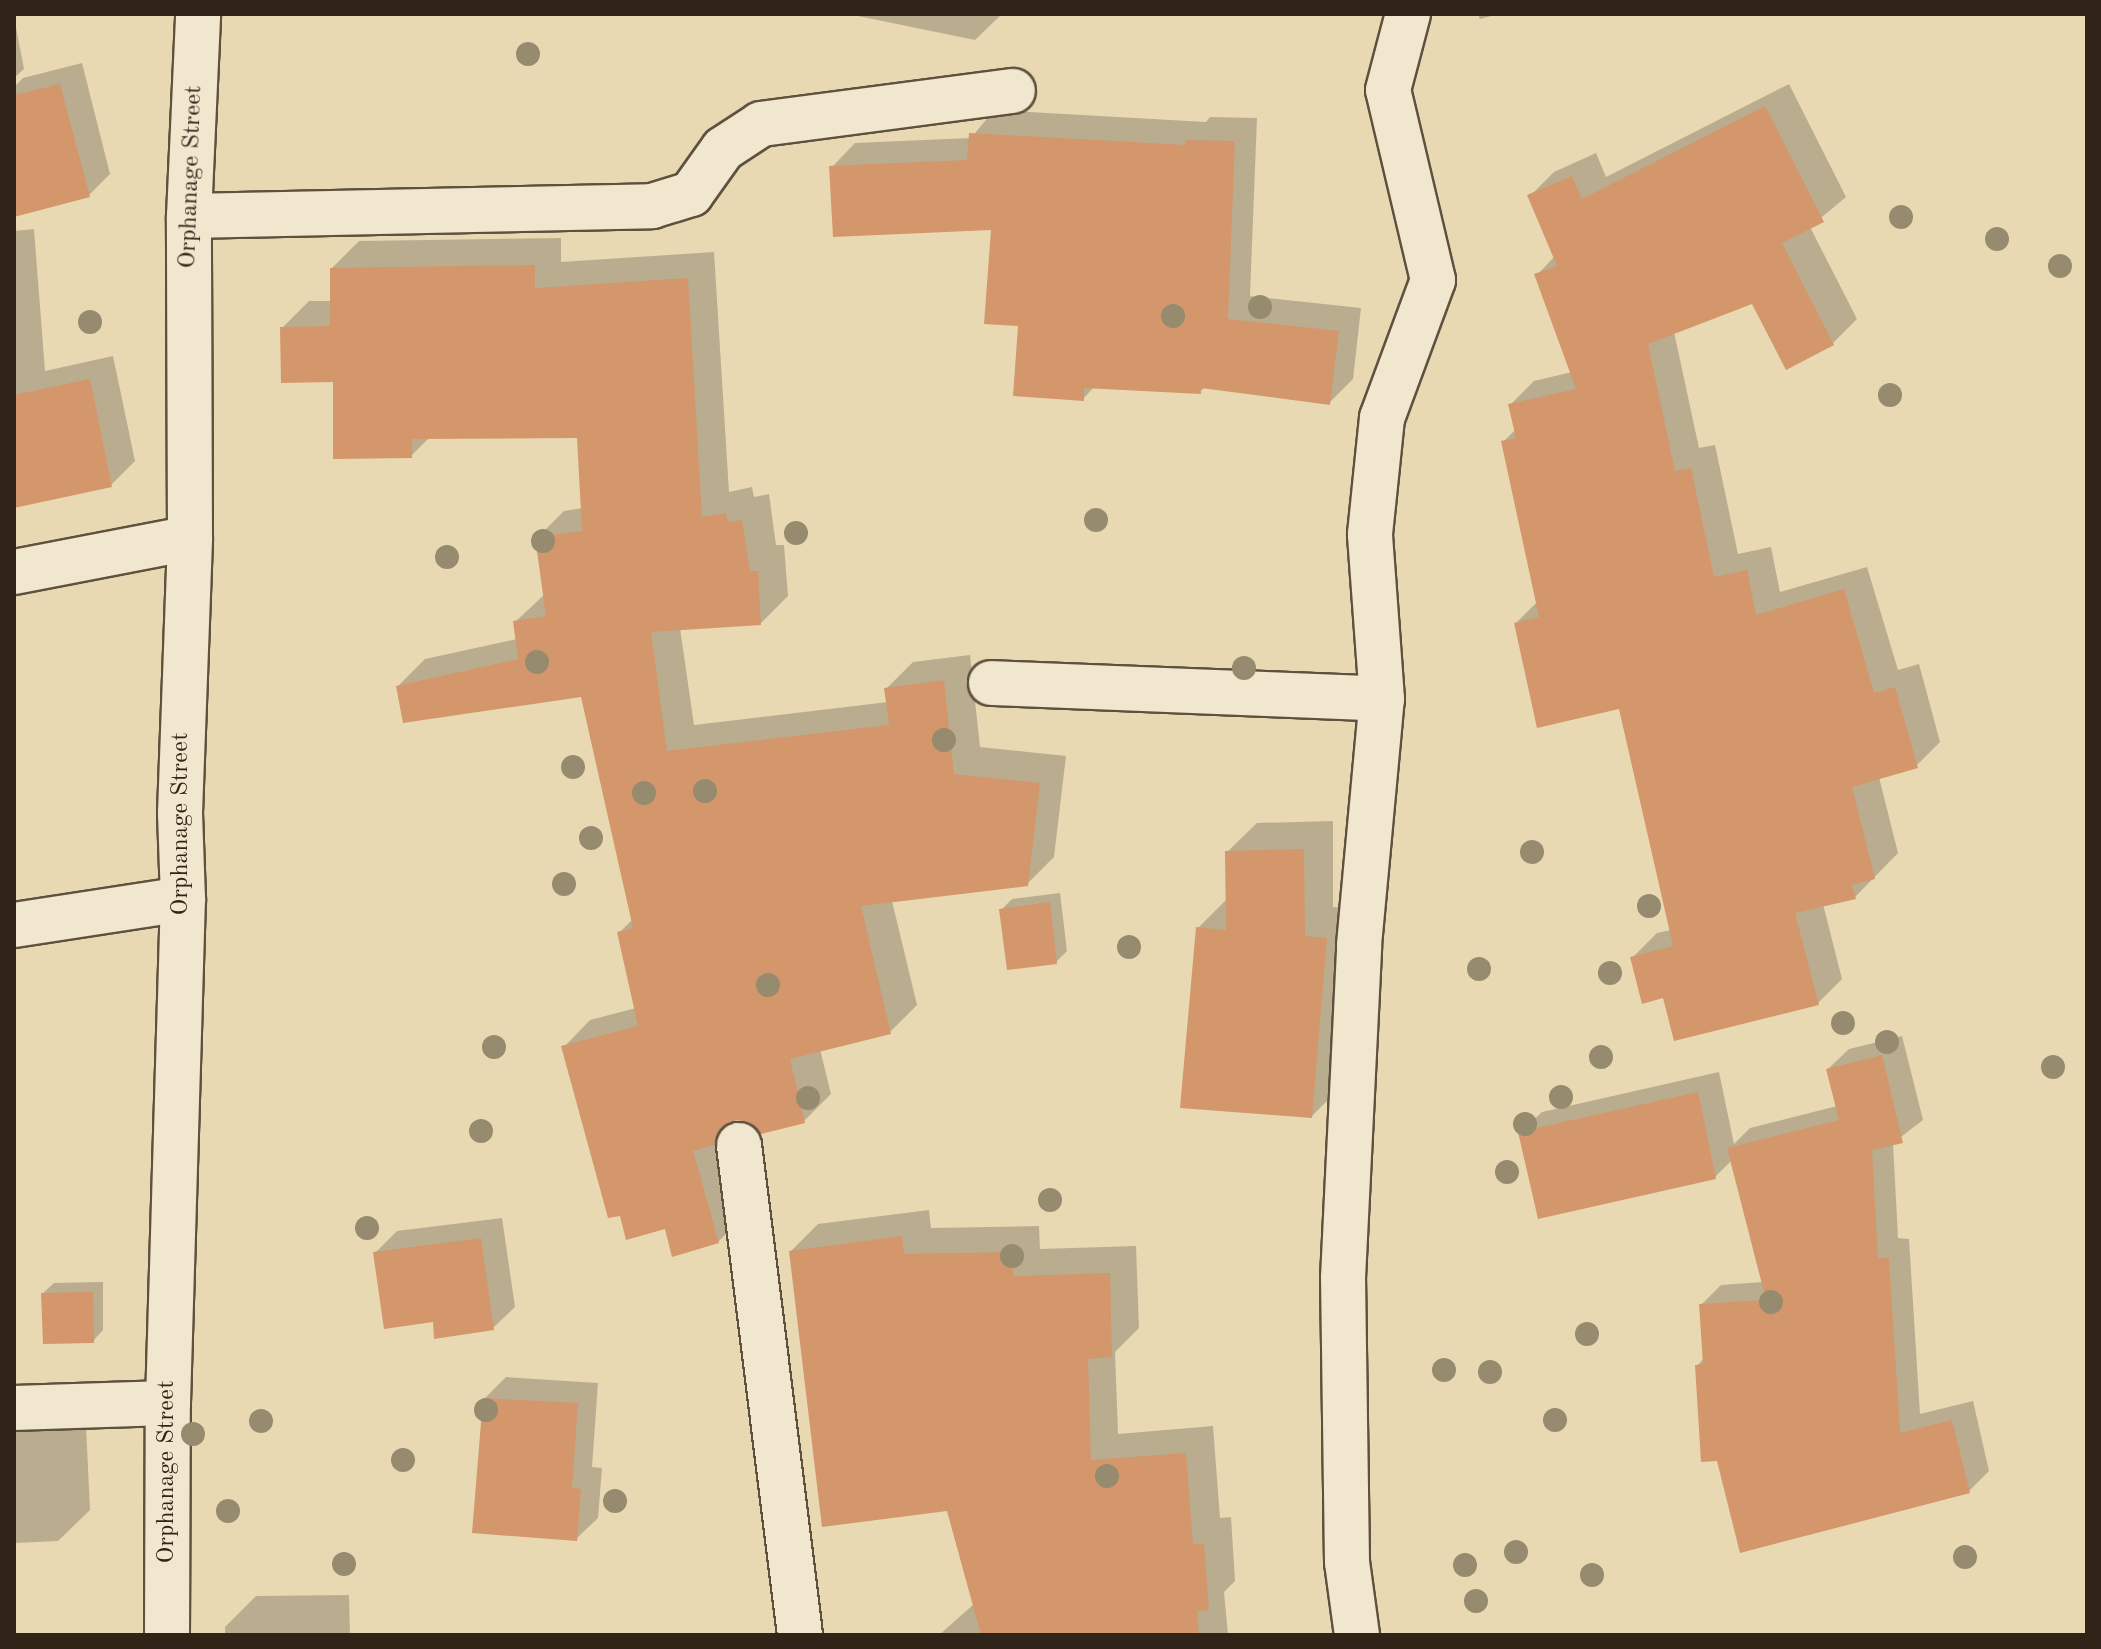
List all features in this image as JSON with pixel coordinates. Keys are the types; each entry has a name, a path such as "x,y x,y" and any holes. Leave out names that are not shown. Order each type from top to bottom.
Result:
{"street":[{"name":"Orphanage Street","path":"167,1635 168,1403 183,899 180,813 190,538 189,216 198,14"},
{"path":"1357,1635 1347,1562 1343,1278 1359,945 1382,699 1370,534 1382,418 1433,280 1388,90 1408,14"},
{"path":"189,216 652,206 691,194 723,149 761,124 1013,91"},
{"path":"14,572 190,538"},
{"path":"991,683 1382,699"},
{"path":"14,925 183,899"},
{"path":"739,1145 800,1635"},
{"path":"14,1408 168,1403"}],"building":[{"path":"60,84 90,197 14,217 14,95"},
{"path":"1765,106 1824,222 1782,243 1834,345 1786,370 1752,304 1648,344 1675,471 1691,468 1714,577 1747,570 1756,615 1844,589 1874,693 1895,687 1918,768 1852,787 1875,879 1852,885 1856,899 1795,913 1819,1005 1674,1041 1663,998 1642,1004 1630,957 1673,946 1619,709 1537,728 1514,623 1539,617 1501,441 1516,438 1508,404 1576,389 1534,274 1557,266 1527,195 1572,176 1582,199"},
{"path":"969,133 1185,145 1185,140 1235,141 1228,319 1339,331 1330,405 1201,388 1201,394 1084,388 1084,401 1013,396 1018,326 984,324 991,230 833,237 829,166 967,160"},
{"path":"535,265 535,288 688,278 702,517 726,513 728,522 742,520 750,571 758,571 761,625 651,632 667,751 889,725 884,688 944,680 954,774 1040,783 1028,886 861,906 891,1034 790,1059 805,1123 761,1134 749,1122 735,1120 723,1126 714,1145 693,1151 719,1243 672,1257 665,1229 626,1240 620,1216 608,1218 561,1046 638,1026 617,932 633,928 581,697 403,723 396,686 518,659 513,621 546,616 535,537 582,531 577,438 412,439 412,458 333,459 333,382 281,383 280,327 330,326 330,268"},
{"path":"90,379 112,487 14,508 14,395"},
{"path":"1304,849 1305,936 1327,938 1312,1118 1180,1108 1196,927 1226,930 1225,851"},
{"path":"1050,902 1057,964 1007,970 999,909"},
{"path":"1882,1055 1903,1143 1872,1150 1878,1258 1889,1258 1900,1433 1952,1420 1970,1493 1740,1553 1717,1461 1701,1462 1695,1365 1703,1364 1699,1304 1766,1300 1727,1148 1839,1120 1826,1069"},
{"path":"1698,1092 1716,1179 1538,1219 1518,1132"},
{"path":"902,1236 904,1254 1013,1252 1013,1276 1110,1273 1112,1357 1088,1359 1091,1460 1186,1453 1193,1544 1204,1544 1209,1610 1197,1611 1199,1635 981,1635 947,1511 822,1527 789,1251"},
{"path":"481,1238 494,1330 434,1339 433,1322 384,1329 373,1252"},
{"path":"93,1292 94,1343 43,1344 41,1293"},
{"path":"483,1398 578,1403 572,1488 581,1489 577,1541 472,1533"}]}
